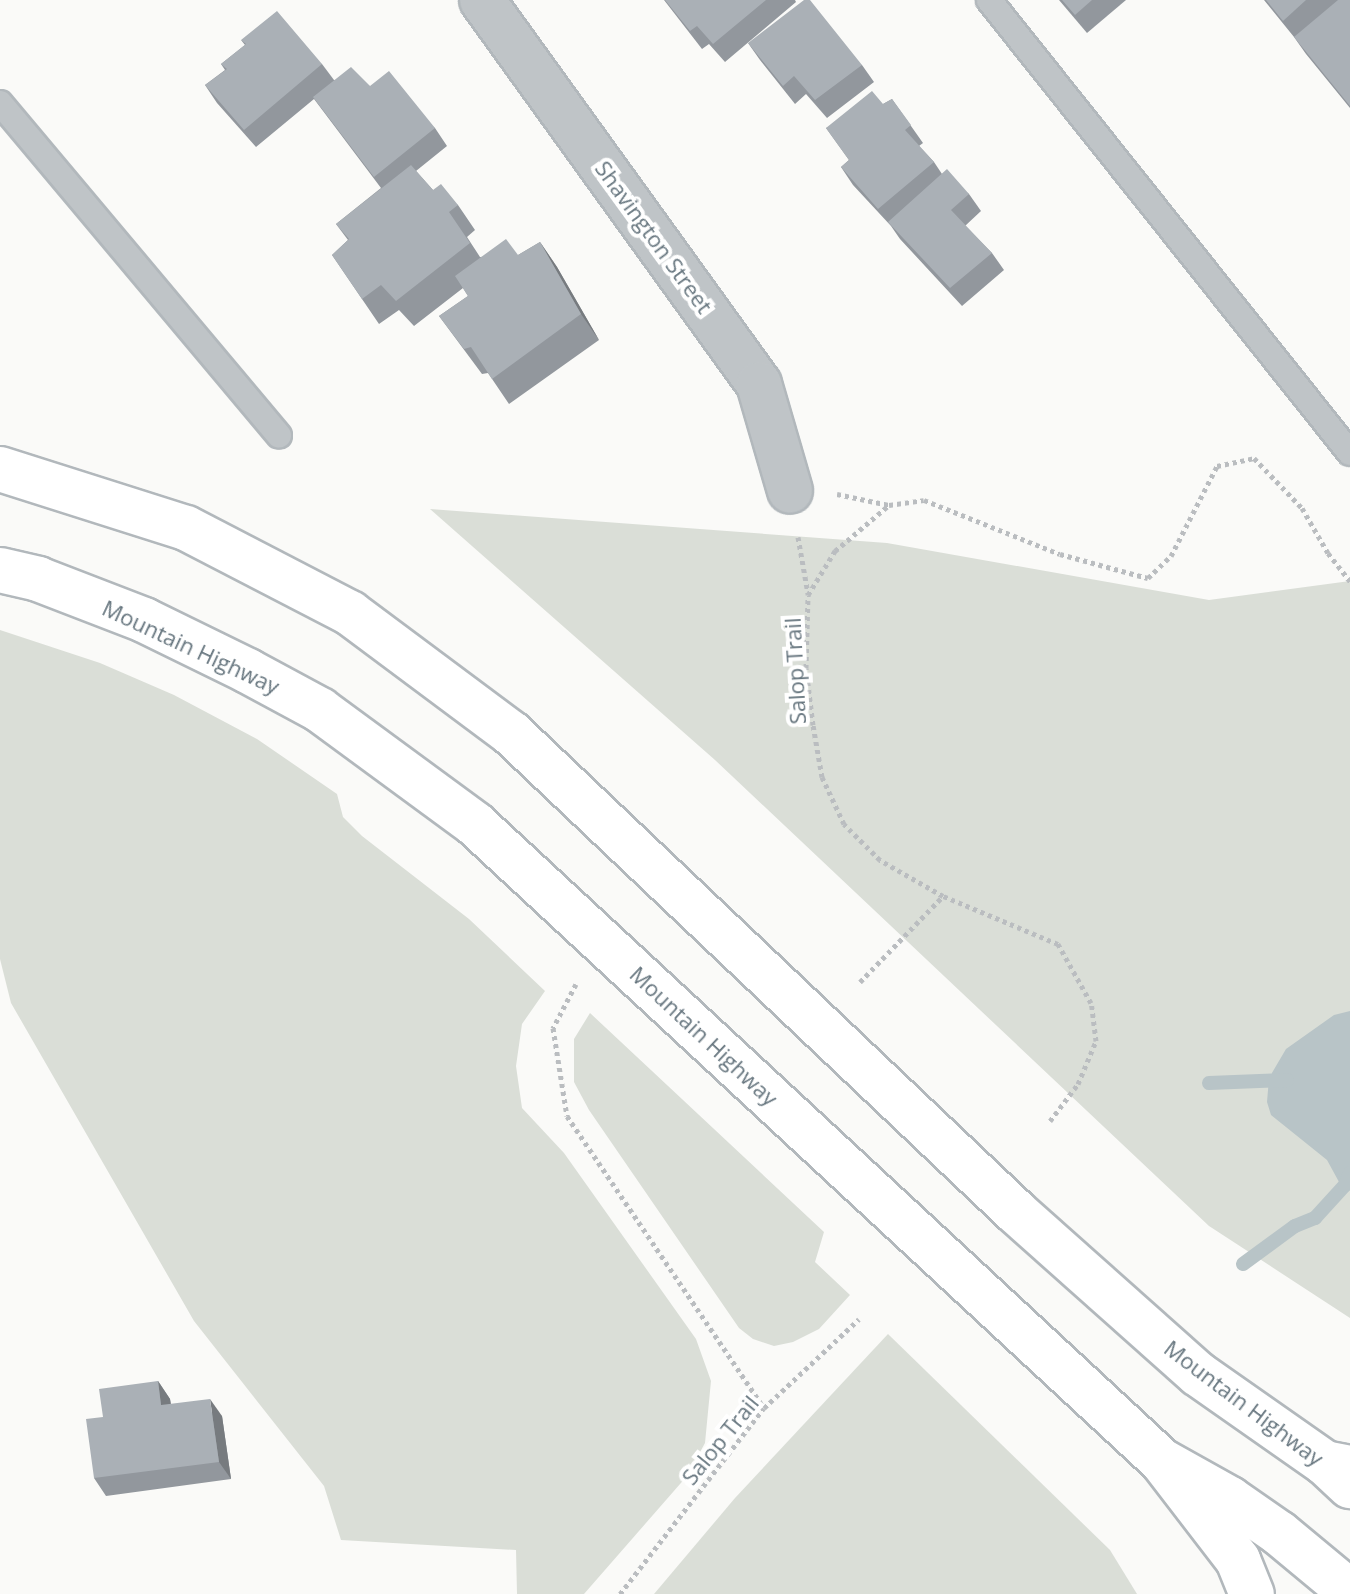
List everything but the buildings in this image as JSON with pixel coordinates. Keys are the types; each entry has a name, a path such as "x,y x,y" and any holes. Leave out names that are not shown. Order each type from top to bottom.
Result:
{"main road":[{"name":"Mountain Highway","path":"0,469 35,478 200,535 350,613 511,733 1015,1211 1198,1374 1342,1472"},
{"name":"Mountain Highway","path":"0,570 38,579 144,620 248,671 320,710 475,824 1162,1461 1242,1507 1350,1592"},
{"path":"1162,1461 1238,1560 1252,1594"}],"street":[{"name":"Shavington Street","path":"482,0 759,384 790,491"}],"lane":[{"path":"989,0 1350,453"},
{"path":"0,103 279,435"}],"path":[{"name":"Salop Trail","path":"1050,1121 1078,1084 1096,1041 1091,1003 1058,944 943,896 880,860 844,824 822,777 806,668 808,595 835,551 889,505 924,500 1060,554 1148,578 1171,556 1217,466 1254,458 1302,508 1328,553 1350,581"},
{"path":"790,491 808,595"},
{"path":"860,982 943,896"},
{"path":"576,984 553,1028 567,1116 764,1408"},
{"name":"Salop Trail","path":"620,1594 764,1408 859,1319"}],"shaded area":[{"path":"430,509 887,543 1209,600 1350,581 1350,1318 1209,1226 715,760"},
{"path":"0,630 100,663 174,695 257,739 337,794 343,817 362,836 469,919 545,991 522,1024 516,1066 522,1108 564,1153 696,1339 711,1381 705,1443 687,1476 584,1594 517,1594 516,1550 341,1540 324,1486 194,1321 11,1003 0,959"},
{"path":"1350,1011 1350,1188 1339,1182 1327,1160 1271,1115 1267,1102 1269,1078 1286,1049 1334,1015"},
{"path":"590,1013 824,1232 815,1262 850,1295 819,1329 793,1342 774,1346 753,1339 739,1328 589,1110 574,1082 574,1039"},
{"path":"888,1334 1110,1550 1137,1594 654,1594 735,1498"}],"waterway":[{"path":"1209,1083 1287,1080"},
{"path":"1243,1264 1295,1226 1315,1218 1345,1185 1350,1173"}]}
